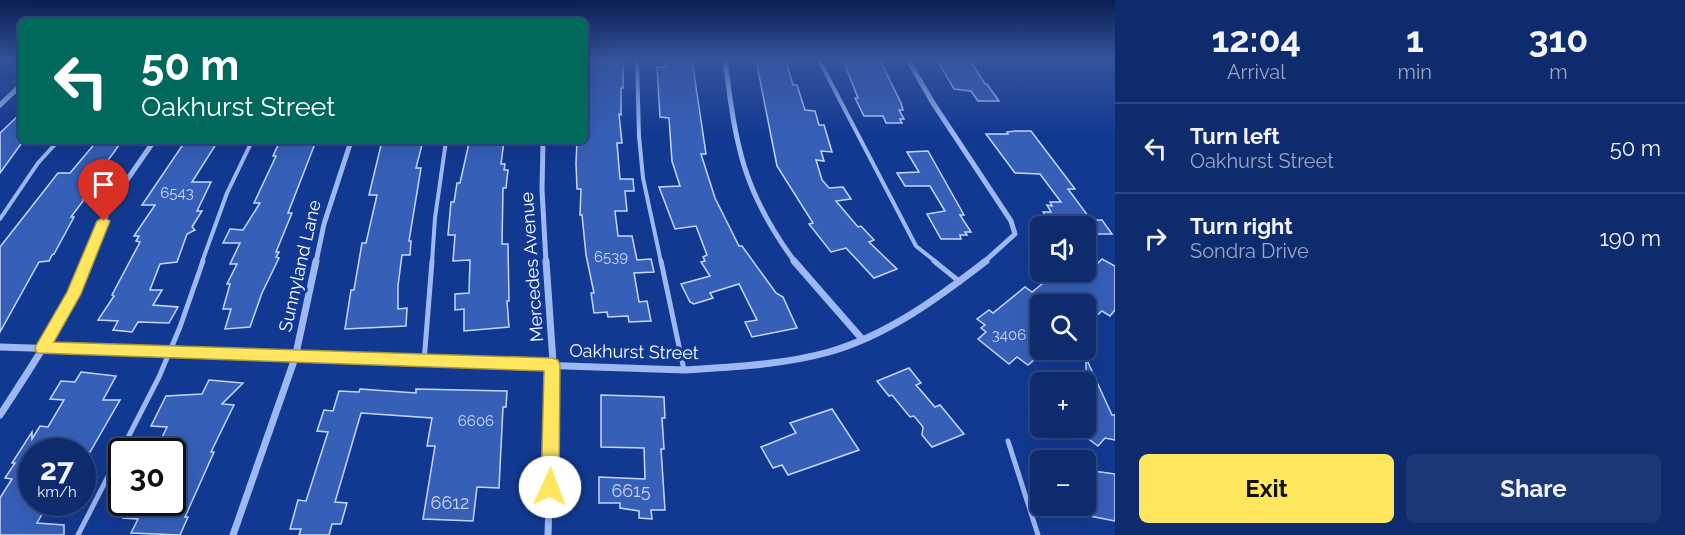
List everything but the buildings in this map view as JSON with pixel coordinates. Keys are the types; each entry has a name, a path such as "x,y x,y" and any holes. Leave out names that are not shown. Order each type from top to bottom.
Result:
{"street":[{"path":"729,85 740,158 754,195 795,261 862,339"},
{"name":"Oakhurst Street","path":"0,347 684,370 749,366 830,351 862,339 916,311 960,282 1011,240 1015,234 1011,221 923,85"},
{"path":"0,105 18,88"},
{"path":"0,415 74,294 111,203 152,144"},
{"name":"Sunnyland Lane","path":"233,535 295,358 324,224 350,144"},
{"name":"Mercedes Avenue","path":"543,144 541,183 552,365 548,535"}],"lane":[{"path":"638,85 643,178 684,370"},
{"path":"832,85 916,246 960,282"},
{"path":"0,219 38,163 55,144"},
{"path":"78,535 169,354 197,278 216,217 231,179 250,144"},
{"path":"424,362 435,218 446,144"},
{"path":"1008,441 1038,535"}],"route":[{"path":"104,221 74,294 43,348 316,359 552,365 550,487"}]}
